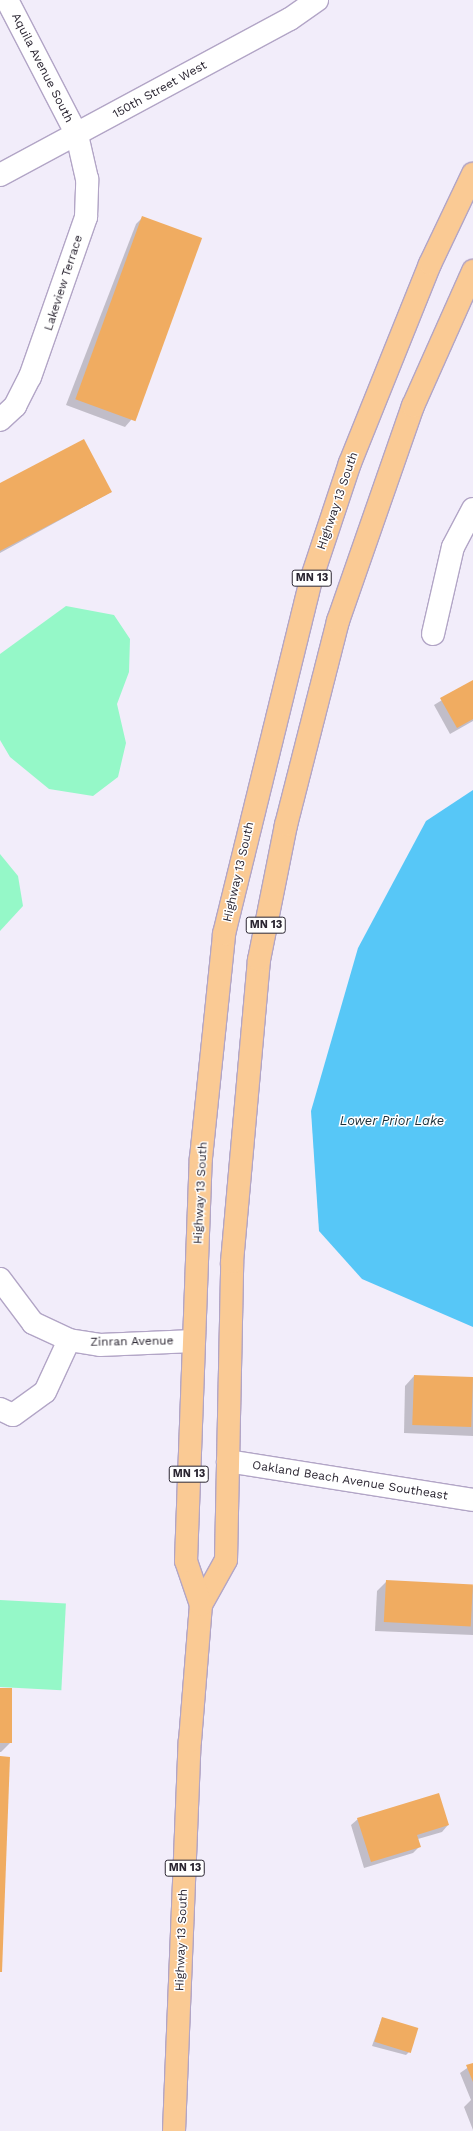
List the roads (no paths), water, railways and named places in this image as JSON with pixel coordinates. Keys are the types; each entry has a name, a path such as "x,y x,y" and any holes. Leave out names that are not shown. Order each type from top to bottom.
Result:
{"main road":[{"name":"Highway 13 South","path":"174,2131 190,1741 201,1605 186,1561 201,1158 224,934 265,762 311,580 350,463 430,264 473,174"},
{"name":"Highway 13 South","path":"201,1605 226,1560 232,1262 259,960 285,832 338,621 413,406 473,271"}],"street":[{"name":"Aquila Avenue South","path":"7,0 77,135"},
{"name":"150th Street West","path":"0,175 77,135 290,19 317,0"},
{"name":"Lakeview Terrace","path":"0,420 15,406 30,377 86,217 87,179 77,135"},
{"path":"433,634 453,547 473,509"},
{"name":"Zinran Avenue","path":"2,1286 33,1323 69,1340 100,1345 194,1340"},
{"path":"0,1409 13,1415 45,1392 69,1340"},
{"name":"Oakland Beach Avenue Southeast","path":"228,1461 473,1500"}],"water":[{"name":"Lower Prior Lake","path":"473,790 473,1327 362,1279 319,1231 311,1111 358,948 426,821"}]}
